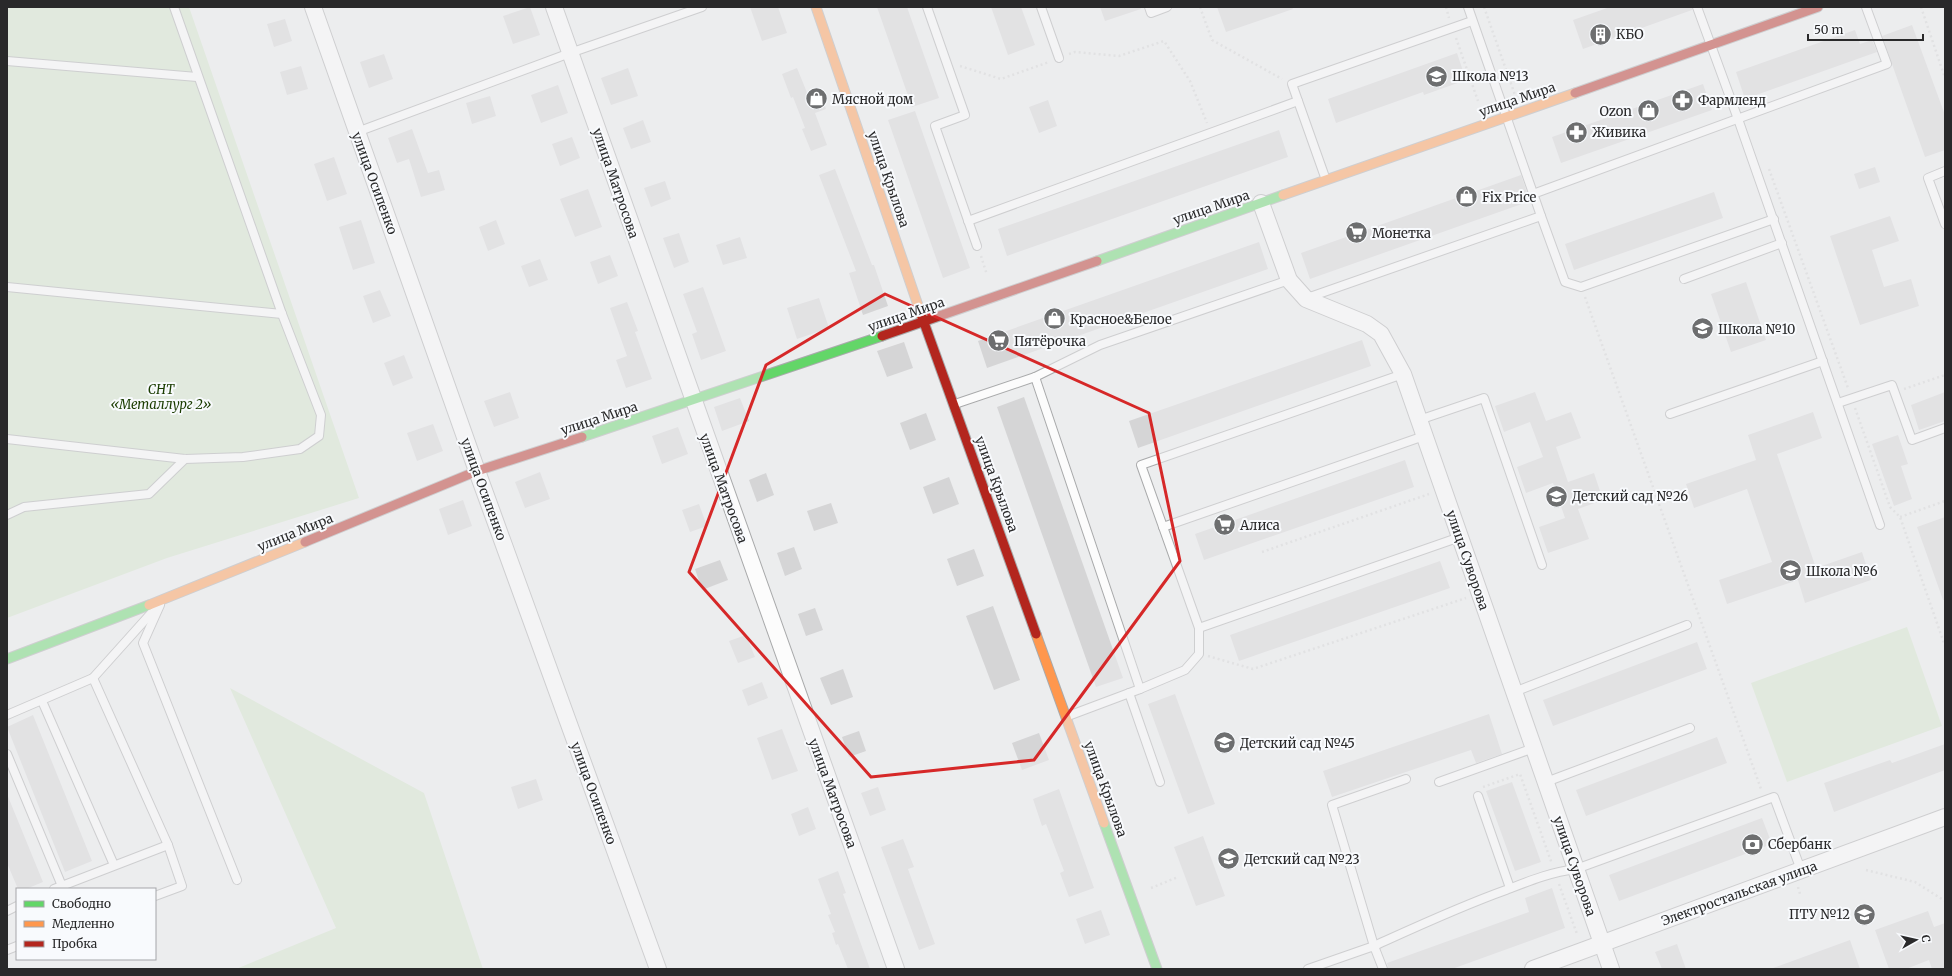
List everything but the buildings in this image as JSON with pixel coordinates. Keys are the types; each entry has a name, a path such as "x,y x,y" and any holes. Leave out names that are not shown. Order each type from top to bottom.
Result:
{"street":[{"name":"улица Осипенко","path":"313,7 477,471 658,969"},
{"name":"улица Матросова","path":"554,7 896,969"},
{"name":"улица Крылова","path":"816,7 924,322 1157,969"},
{"name":"улица Мира","path":"7,659 162,600 477,471 693,401 924,322 1818,7"},
{"name":"улица Суворова","path":"1262,203 1288,280 1306,299 1367,324 1382,334 1403,374 1611,969"},
{"name":"Электростальская улица","path":"1533,969 1945,817"}],"lane":[{"path":"7,439 185,459 243,457 300,449 319,436 321,415 282,314 197,77 174,7"},
{"path":"357,132 570,53 702,7"},
{"path":"927,7 965,115 935,126 977,246"},
{"path":"1042,7 1059,58"},
{"path":"1149,7 1151,12 1167,7"},
{"path":"1468,7 1565,282 1581,287 1774,220"},
{"path":"1697,7 1774,220 1880,525"},
{"path":"1533,194 1887,64 1866,7"},
{"path":"1327,180 1292,84 1472,21"},
{"path":"7,62 197,77"},
{"path":"968,221 1298,101"},
{"path":"1945,171 1928,178 1945,224"},
{"path":"1306,299 1541,216"},
{"path":"1684,279 1782,244"},
{"path":"954,405 1035,377 1100,346 1288,280"},
{"path":"7,287 282,314"},
{"path":"1670,414 1823,361"},
{"path":"1067,717 1185,670 1199,654 1198,628 1141,466 1403,374"},
{"path":"1035,377 1140,689"},
{"path":"1838,403 1892,385 1912,440 1945,428"},
{"path":"1419,420 1484,398 1542,565"},
{"path":"1163,527 1424,436"},
{"path":"7,515 24,507 149,494 185,459"},
{"path":"1198,628 1460,536"},
{"path":"7,714 42,701 93,678 162,600"},
{"path":"162,600 143,643 237,880"},
{"path":"1514,692 1687,625"},
{"path":"93,678 168,845 182,886 156,896"},
{"path":"1129,693 1160,782"},
{"path":"42,701 114,865"},
{"path":"1546,782 1690,728"},
{"path":"1439,782 1534,748"},
{"path":"7,754 58,887 168,845"},
{"path":"1382,969 1332,805 1406,779"},
{"path":"1478,796 1510,888"},
{"path":"1308,969 1374,946 1474,902 1510,888 1555,872 1576,869 1774,796 1801,870"},
{"path":"7,911 16,906"}],"path":[{"path":"1200,7 1212,40 1292,84"},
{"path":"1446,7 1478,101"},
{"path":"1484,7 1520,112"},
{"path":"1921,7 1945,78"},
{"path":"946,62 1001,79 1075,52 1119,56 1164,41 1190,81 1211,132"},
{"path":"1769,167 1890,507 1900,517 1945,646"},
{"path":"977,246 987,275"},
{"path":"1581,287 1765,800"},
{"path":"1894,392 1945,375"},
{"path":"1262,552 1443,489"},
{"path":"1900,517 1945,501"},
{"path":"1199,654 1253,670 1480,594"},
{"path":"1478,796 1476,789 1520,774 1577,934"},
{"path":"1866,870 1915,882 1945,901"},
{"path":"1151,888 1178,877"}],"highlighted area":[{"path":"885,294 1149,413 1180,561 1034,760 871,777 689,572 766,365"}],"green space":[{"name":"СНТ «Металлург 2»","path":"7,7 189,7 359,498 167,558 7,618"},
{"path":"1907,627 1942,726 1787,782 1751,683"},
{"path":"230,688 424,793 483,969 236,969 336,928"}],"traffic: fast":[{"path":"1097,261 1283,195"},
{"path":"582,437 882,336"},
{"path":"7,659 149,605"},
{"path":"1104,823 1157,969"}],"traffic: slow":[{"path":"816,7 922,317"},
{"path":"1283,195 1575,93"},
{"path":"149,605 305,542"},
{"path":"1036,634 1104,823"}],"traffic: jam":[{"path":"1575,93 1818,7"},
{"path":"882,336 1097,261"},
{"path":"922,317 1036,634"},
{"path":"305,542 477,471 582,437"}],"place":[{"name":"КБО","path":"1600,34"},
{"name":"Школа №13","path":"1436,76"},
{"name":"Мясной дом","path":"817,99"},
{"name":"Фармленд","path":"1682,100"},
{"name":"Ozon","path":"1648,111"},
{"name":"Живика","path":"1576,132"},
{"name":"Fix Price","path":"1467,197"},
{"name":"Монетка","path":"1356,233"},
{"name":"Красное&Белое","path":"1054,319"},
{"name":"Школа №10","path":"1703,329"},
{"name":"Пятёрочка","path":"998,341"},
{"name":"Детский сад №26","path":"1557,496"},
{"name":"Алиса","path":"1225,525"},
{"name":"Школа №6","path":"1791,571"},
{"name":"Детский сад №45","path":"1224,743"},
{"name":"Сбербанк","path":"1752,844"},
{"name":"Детский сад №23","path":"1228,859"},
{"name":"ПТУ №12","path":"1865,914"}]}
